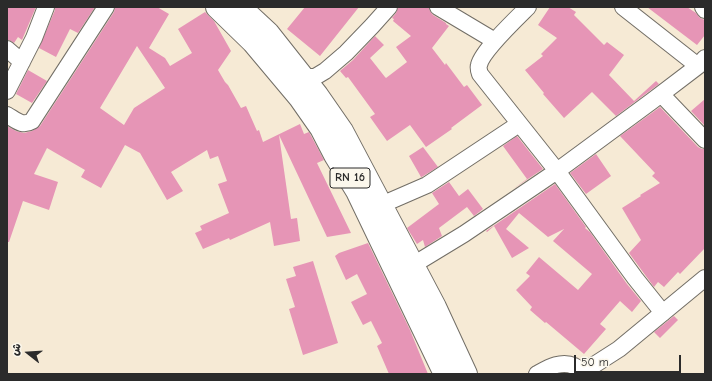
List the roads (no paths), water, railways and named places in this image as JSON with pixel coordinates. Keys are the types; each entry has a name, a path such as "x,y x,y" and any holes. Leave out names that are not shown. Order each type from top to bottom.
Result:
{"main road":[{"name":"RN 16","path":"217,7 296,81 317,95 342,131 435,307 466,374"},
{"name":"RN 16","path":"240,7 268,33 296,81 300,98 321,128 335,155 357,191 446,374"}],"street":[{"path":"7,115 23,124 27,124 32,121 106,7"},
{"path":"296,81 315,77 325,71 367,32 389,7"},
{"path":"438,7 495,41"},
{"path":"528,7 495,41 483,56 479,65 480,74 556,171 635,278 663,313"},
{"path":"413,265 464,234 556,171 661,94 701,62 623,7"},
{"path":"7,91 34,38 41,10"},
{"path":"7,49 22,62"},
{"path":"661,94 705,140"},
{"path":"381,205 427,185 520,124"},
{"path":"536,374 563,363 573,366 585,374 594,365 619,349 705,278"}]}
